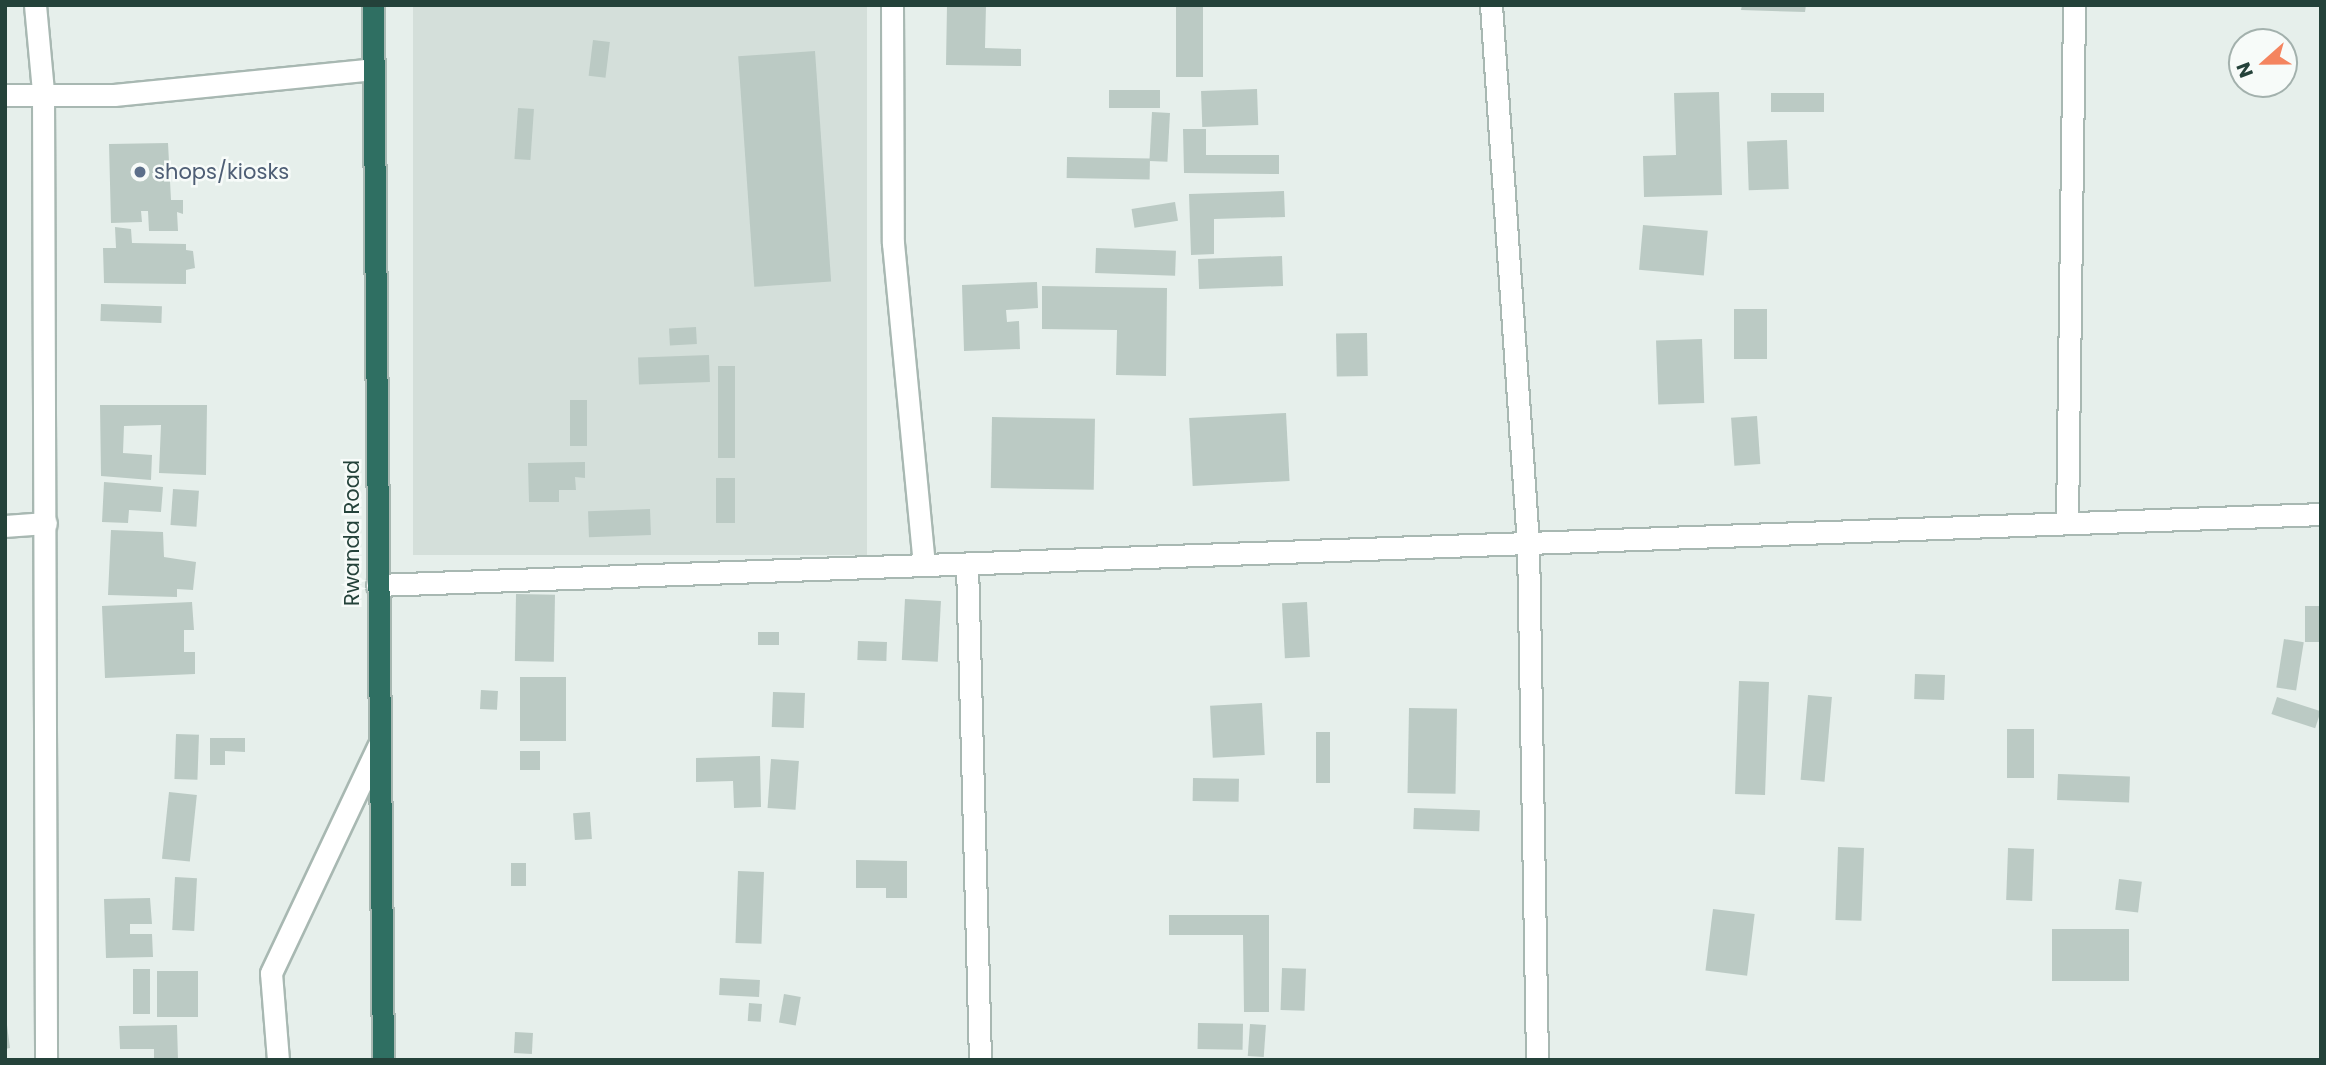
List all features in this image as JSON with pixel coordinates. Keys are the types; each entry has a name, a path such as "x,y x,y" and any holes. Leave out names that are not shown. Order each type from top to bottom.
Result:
{"highway":[{"name":"Rwanda Road","path":"373,5 383,1060"}],"street":[{"path":"35,5 43,92 47,523 46,1060"},
{"path":"892,5 893,243 924,565"},
{"path":"1491,5 1528,544 1537,1060"},
{"path":"2067,522 2074,5"},
{"path":"5,95 43,92 114,95 374,69"},
{"path":"377,585 2321,514"},
{"path":"5,526 47,523"},
{"path":"967,564 980,1060"},
{"path":"278,1060 271,973 378,747"}],"shaded area":[{"path":"413,5 867,5 867,555 413,555"}],"building":[{"path":"947,5 986,5 985,48 1021,49 1021,66 946,65"},
{"path":"1176,5 1203,5 1203,77 1176,77"},
{"path":"1742,5 1806,5 1805,12 1741,10"},
{"path":"593,40 610,42 605,78 589,76"},
{"path":"815,51 831,281 754,287 738,56"},
{"path":"1257,89 1258,125 1202,127 1201,91"},
{"path":"1109,90 1160,90 1160,108 1109,108"},
{"path":"1719,92 1722,195 1644,197 1643,156 1676,155 1674,93"},
{"path":"1771,93 1824,93 1824,112 1771,112"},
{"path":"518,108 534,109 530,160 514,159"},
{"path":"1152,112 1170,113 1167,162 1149,161"},
{"path":"1183,129 1206,129 1206,155 1279,155 1279,174 1184,173"},
{"path":"1787,140 1789,189 1749,190 1747,141"},
{"name":"shops/kiosks","path":"168,143 171,200 183,200 183,214 177,212 178,231 149,231 148,211 141,211 142,222 111,223 109,144"},
{"path":"1067,157 1150,158 1150,179 1067,178"},
{"path":"1284,191 1285,217 1214,219 1214,254 1191,255 1189,194"},
{"path":"1175,202 1178,221 1135,228 1132,209"},
{"path":"1643,225 1708,231 1704,275 1639,270"},
{"path":"115,227 131,229 132,243 186,244 186,250 193,251 195,268 186,270 186,284 104,283 103,248 116,248"},
{"path":"1096,248 1176,251 1175,276 1095,273"},
{"path":"1282,256 1283,286 1199,289 1198,259"},
{"path":"1037,282 1038,308 1006,310 1007,322 1019,321 1020,349 964,351 962,285"},
{"path":"1042,286 1167,288 1166,376 1116,375 1117,330 1042,329"},
{"path":"101,304 162,306 161,323 100,321"},
{"path":"1734,309 1767,309 1767,359 1734,359"},
{"path":"696,327 697,344 670,345 669,328"},
{"path":"1367,333 1368,376 1337,377 1336,334"},
{"path":"1702,339 1704,403 1658,405 1656,341"},
{"path":"709,355 710,382 639,384 638,357"},
{"path":"718,366 735,366 735,458 718,458"},
{"path":"570,400 587,400 587,446 570,446"},
{"path":"100,405 207,405 206,475 159,473 161,425 124,426 123,453 152,455 151,480 101,476"},
{"path":"1286,413 1290,481 1193,486 1189,418"},
{"path":"1757,416 1760,464 1734,466 1731,418"},
{"path":"992,417 1095,419 1094,490 991,488"},
{"path":"585,462 585,478 575,477 576,490 559,490 559,502 529,502 528,463"},
{"path":"716,478 735,478 735,523 716,523"},
{"path":"104,482 163,487 161,512 129,510 128,523 102,522"},
{"path":"173,489 199,491 196,527 170,525"},
{"path":"650,509 651,535 589,537 588,511"},
{"path":"111,530 163,532 164,557 196,562 193,590 177,589 177,597 108,595"},
{"path":"516,594 555,595 554,662 515,661"},
{"path":"905,599 941,601 938,662 902,660"},
{"path":"192,602 194,630 184,630 184,652 195,652 195,674 105,678 102,606"},
{"path":"1307,602 1310,657 1285,658 1282,603"},
{"path":"2305,606 2321,606 2321,642 2305,642"},
{"path":"758,632 779,632 779,645 758,645"},
{"path":"2284,639 2304,642 2296,691 2276,687"},
{"path":"858,641 887,642 886,661 857,660"},
{"path":"1915,674 1945,675 1944,700 1914,699"},
{"path":"520,677 566,677 566,741 520,741"},
{"path":"1739,681 1769,682 1765,795 1735,794"},
{"path":"481,690 498,691 497,710 480,709"},
{"path":"773,692 805,693 804,728 772,727"},
{"path":"1808,695 1832,697 1825,782 1801,780"},
{"path":"2277,697 2321,711 2315,728 2271,714"},
{"path":"1262,703 1265,755 1213,758 1210,706"},
{"path":"1409,708 1457,709 1456,794 1408,793"},
{"path":"2007,729 2034,729 2034,778 2007,778"},
{"path":"1316,732 1330,732 1330,783 1316,783"},
{"path":"176,734 199,735 197,780 174,779"},
{"path":"210,738 245,738 245,752 225,751 225,765 210,765"},
{"path":"520,751 540,751 540,770 520,770"},
{"path":"760,756 761,807 734,808 733,781 696,782 696,758"},
{"path":"771,759 799,761 796,810 768,808"},
{"path":"2058,774 2130,777 2129,802 2057,800"},
{"path":"1193,778 1239,779 1239,802 1193,801"},
{"path":"169,792 197,795 190,862 162,859"},
{"path":"1414,808 1480,810 1479,831 1413,829"},
{"path":"590,812 592,839 575,840 573,813"},
{"path":"1838,847 1864,848 1861,921 1835,920"},
{"path":"2008,848 2034,849 2032,901 2006,900"},
{"path":"856,860 907,861 907,898 886,898 886,888 856,888"},
{"path":"511,863 526,863 526,886 511,886"},
{"path":"738,871 764,872 761,944 735,943"},
{"path":"175,877 197,878 194,931 172,930"},
{"path":"2119,879 2142,882 2138,913 2115,910"},
{"path":"150,898 152,924 130,924 130,934 152,934 153,957 106,958 104,899"},
{"path":"1713,909 1755,914 1747,976 1705,971"},
{"path":"1169,915 1269,915 1269,1012 1244,1012 1243,935 1169,935"},
{"path":"2052,929 2129,929 2129,981 2052,981"},
{"path":"1282,968 1306,969 1305,1011 1281,1010"},
{"path":"133,969 150,969 150,1014 133,1014"},
{"path":"157,971 198,971 198,1017 157,1017"},
{"path":"720,978 760,980 759,997 719,995"},
{"path":"784,994 801,997 796,1026 779,1023"},
{"path":"749,1003 762,1004 761,1022 748,1021"},
{"path":"5,1010 10,1048 5,1049"},
{"path":"1198,1023 1243,1024 1243,1050 1198,1049"},
{"path":"1250,1024 1266,1025 1264,1057 1248,1056"},
{"path":"177,1025 178,1060 154,1060 154,1049 120,1049 119,1026"},
{"path":"515,1032 533,1033 532,1054 514,1053"}],"place":[{"name":"shops/kiosks","path":"140,172"}]}
